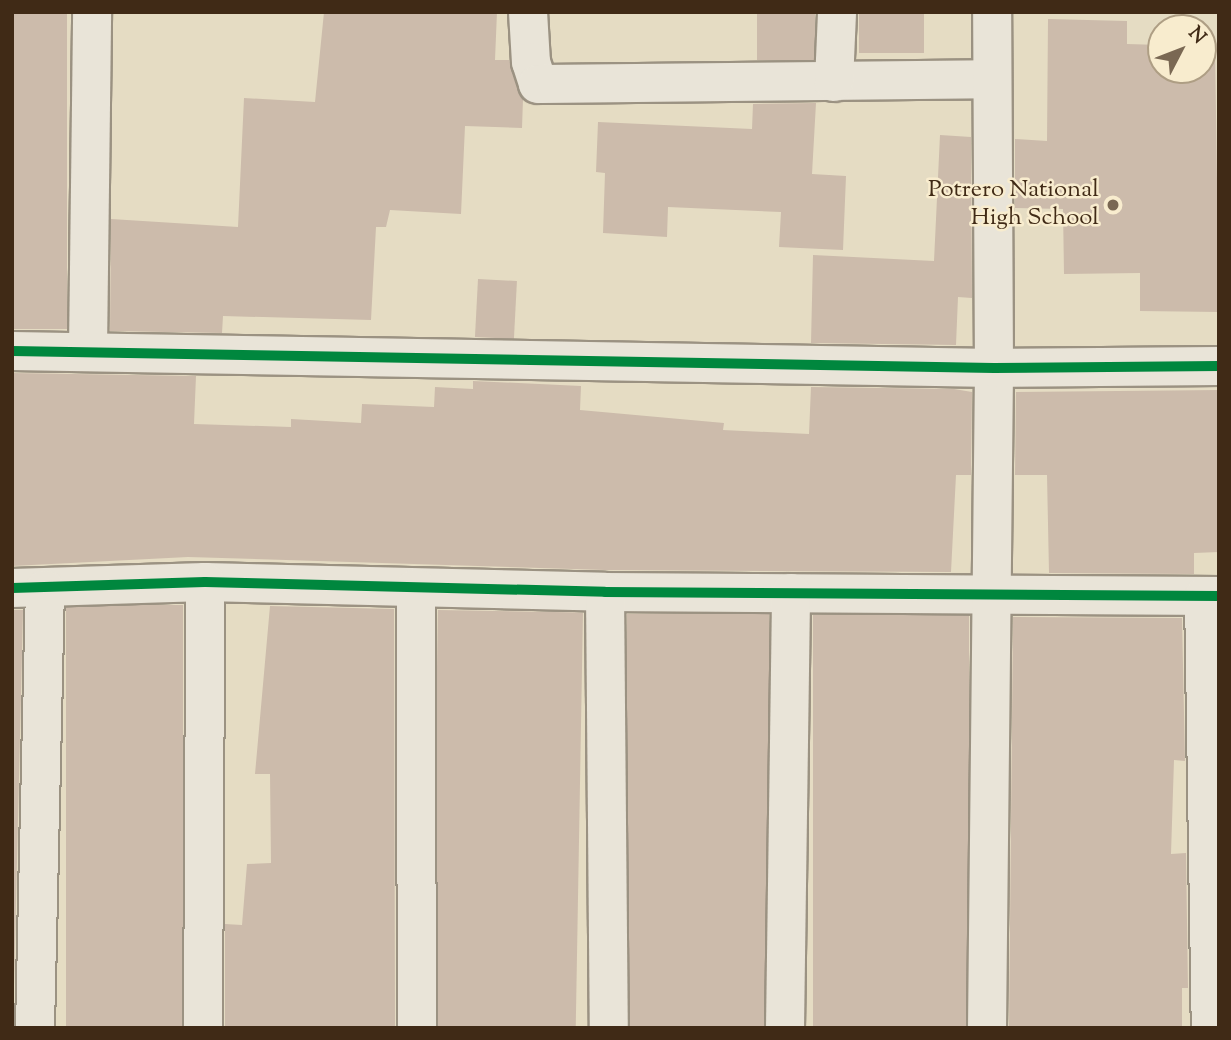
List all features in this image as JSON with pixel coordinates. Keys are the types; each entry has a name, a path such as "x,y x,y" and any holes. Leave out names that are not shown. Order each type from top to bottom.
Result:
{"street":[{"path":"88,350 92,12"},
{"path":"528,12 530,62 538,84 992,79"},
{"path":"834,82 837,12"},
{"path":"987,1028 988,594 994,368 992,12"},
{"path":"12,351 88,350 994,368 1219,366"},
{"path":"203,1028 205,582"},
{"path":"35,1028 29,589 205,582 605,592 1212,596 1211,1028"},
{"path":"416,588 417,1028"},
{"path":"605,592 609,1028"},
{"path":"785,1028 791,593"}],"building":[{"path":"12,12 67,12 67,329 12,329"},
{"path":"324,12 497,12 495,60 509,60 523,99 522,128 465,126 461,214 390,210 386,227 376,227 371,320 223,316 222,333 110,331 111,219 238,227 244,98 315,102"},
{"path":"757,12 815,12 815,60 757,60"},
{"path":"859,12 924,12 924,53 859,53"},
{"name":"Potrero National High School","path":"1048,19 1127,21 1127,44 1147,45 1147,84 1216,84 1219,312 1140,311 1140,273 1064,274 1063,209 1015,208 1015,139 1047,141"},
{"path":"816,103 812,174 846,176 843,250 779,247 781,212 668,207 667,237 603,233 605,173 596,172 598,122 752,129 753,104"},
{"path":"940,135 971,137 972,298 958,297 956,345 811,343 813,255 934,261"},
{"path":"478,279 517,281 514,339 475,337"},
{"path":"12,373 196,376 194,424 291,427 291,419 361,423 362,404 434,407 435,387 473,389 473,381 581,386 580,410 724,423 723,430 809,434 811,387 954,389 972,392 971,475 956,475 951,572 605,570 188,557 12,566"},
{"path":"1219,390 1219,552 1194,553 1194,574 1049,573 1047,475 1015,475 1016,392"},
{"path":"66,605 183,605 183,1028 66,1028"},
{"path":"270,606 394,609 395,1028 225,1028 225,924 242,925 247,864 271,863 270,774 255,774"},
{"path":"12,610 23,610 13,1028 12,1028"},
{"path":"438,610 583,613 576,1028 431,1028"},
{"path":"627,614 769,614 769,1028 627,1028"},
{"path":"813,615 969,615 969,1028 813,1028"},
{"path":"1013,617 1182,618 1185,761 1174,760 1171,854 1186,853 1188,988 1182,988 1182,1028 1009,1028"}],"cycle path":[{"path":"12,351 994,368 1219,366"},
{"path":"12,588 205,582 605,592 1219,596"}],"place":[{"name":"Potrero National High School","path":"1113,205"}]}
